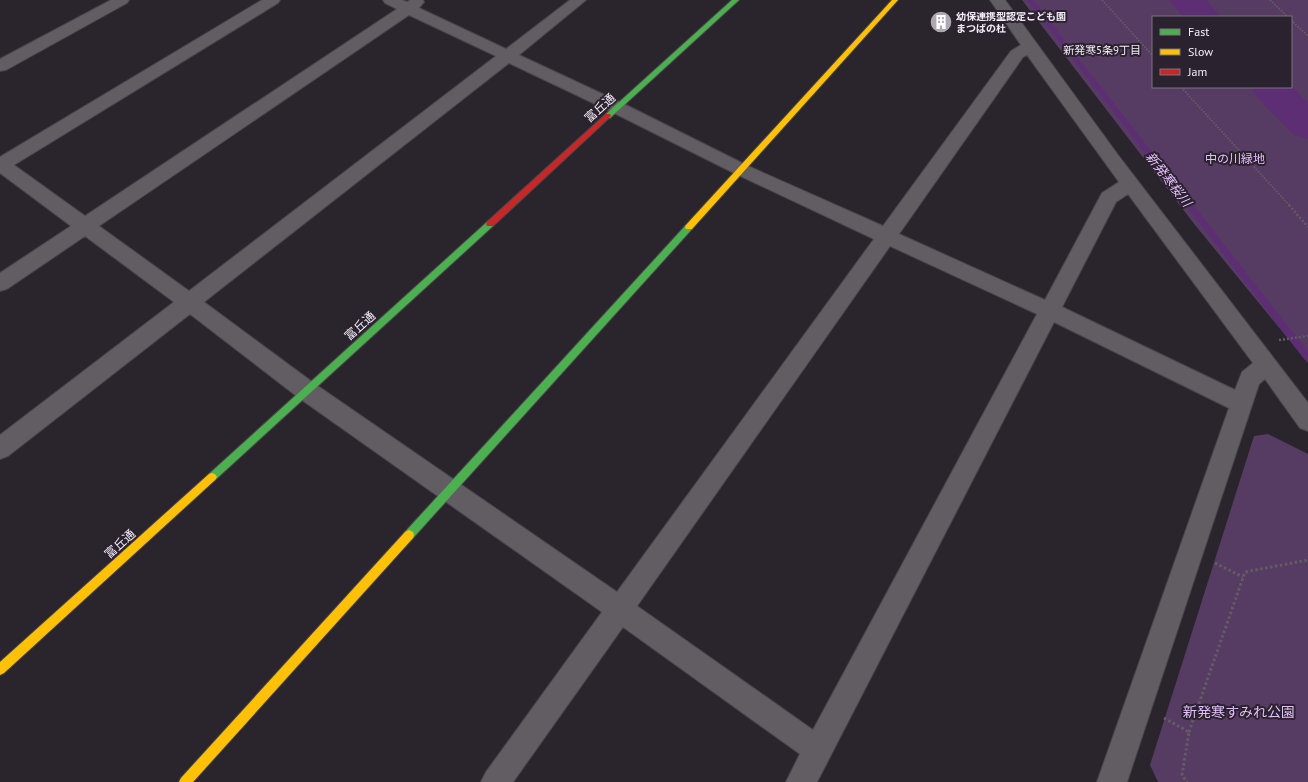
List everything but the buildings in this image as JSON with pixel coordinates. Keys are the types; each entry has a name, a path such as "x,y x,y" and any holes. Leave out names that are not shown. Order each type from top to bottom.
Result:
{"street":[{"path":"0,66 122,0"},
{"path":"273,0 0,164 190,302 307,391 620,609 818,750"},
{"path":"390,0 414,4 507,56 618,108 742,170 1050,311 1242,404"},
{"path":"0,449 579,0"},
{"name":"富丘通","path":"0,669 736,0"},
{"path":"185,782 895,0"},
{"path":"998,0 1030,47 1130,184 1308,421"},
{"path":"0,283 414,4"},
{"path":"496,782 1017,54 1030,47"},
{"path":"801,782 1109,198 1130,184"},
{"path":"1112,782 1250,379 1266,364"}],"path":[{"path":"1102,0 1152,55"},
{"path":"1270,0 1287,16"},
{"path":"1292,21 1308,36"},
{"path":"1182,88 1260,172 1308,227"},
{"path":"1287,339 1308,336"},
{"path":"1209,559 1243,577"},
{"path":"1187,782 1182,775 1189,732 1245,572 1308,560"},
{"path":"1163,717 1189,732"}],"green space":[{"name":"中の川緑地","path":"1022,0 1308,0 1308,363 1195,225"},
{"name":"新発寒すみれ公園","path":"1268,434 1308,454 1308,782 1158,782 1150,765 1254,436"}],"waterway":[{"name":"新発寒桜川","path":"1030,0 1308,358"},
{"path":"1186,0 1202,16"},
{"path":"1271,88 1308,126"}],"traffic: fast":[{"path":"608,116 736,0"},
{"path":"212,477 490,224"},
{"path":"409,535 689,227"}],"traffic: slow":[{"path":"689,227 895,0"},
{"path":"0,669 212,477"},
{"path":"185,782 409,535"}],"traffic: jam":[{"path":"490,224 608,116"}],"place":[{"name":"幼保連携型認定こども園 まつばの杜","path":"941,22"}],"district":[{"name":"新発寒5条9丁目","path":"1102,50"}]}
